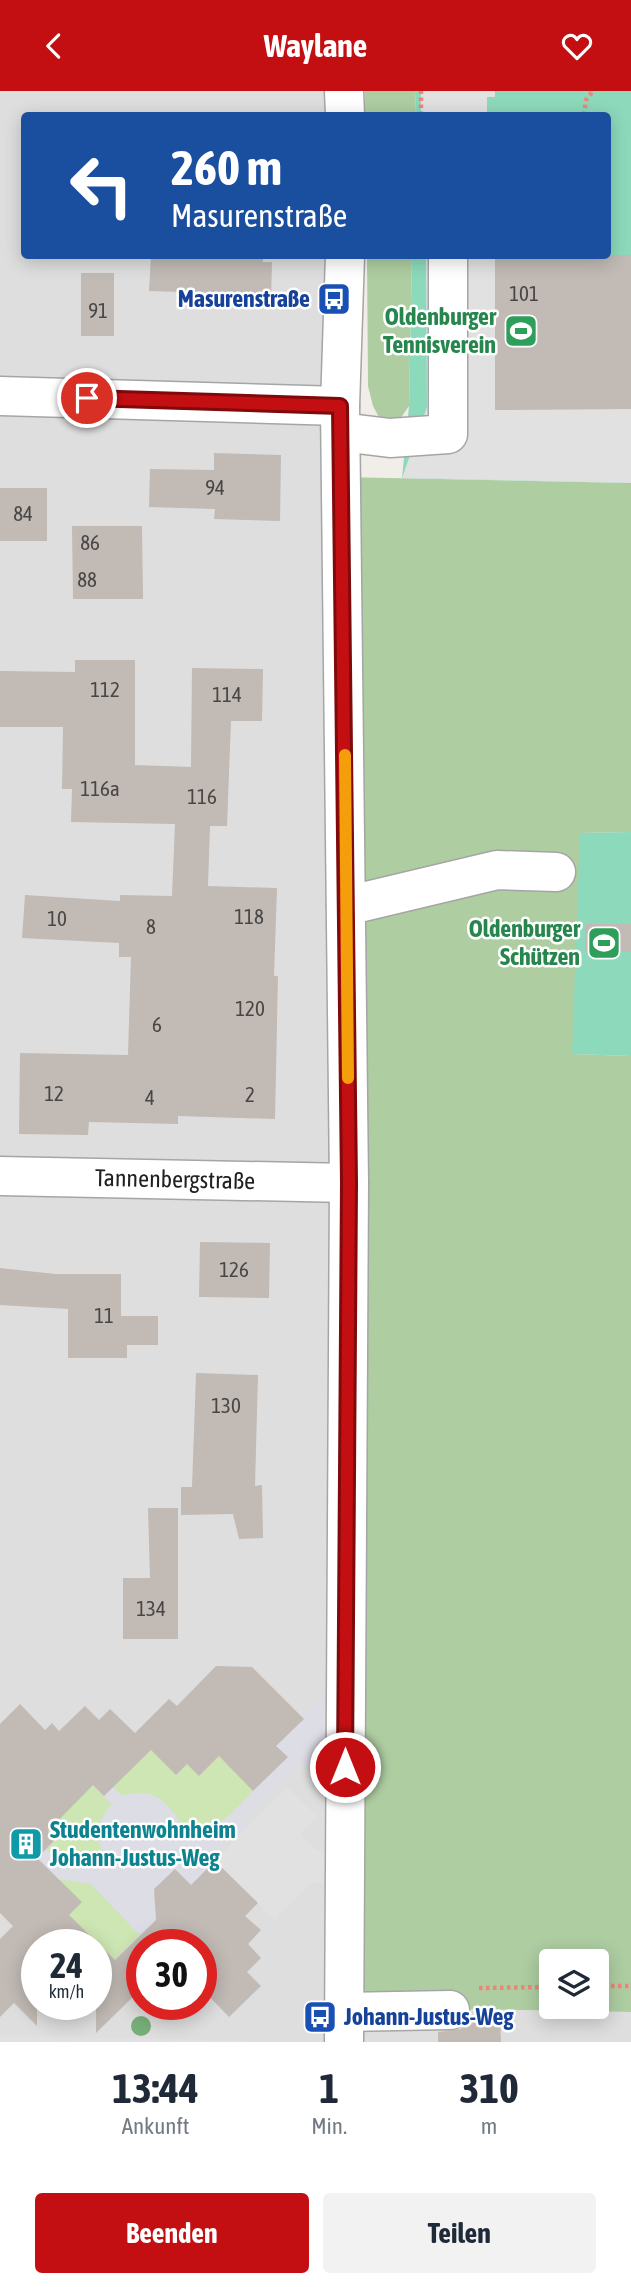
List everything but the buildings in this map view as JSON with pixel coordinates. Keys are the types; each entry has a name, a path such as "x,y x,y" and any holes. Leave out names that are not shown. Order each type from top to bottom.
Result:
{"street":[{"path":"344,91 345,112"},
{"path":"345,259 341,419 349,1183 344,2027 450,2010"},
{"path":"0,396 341,419 390,438 449,433 448,259"},
{"path":"346,906 497,870 556,873"},
{"name":"Tannenbergstraße","path":"0,1176 349,1183"}],"path":[{"path":"421,91 421,112"},
{"path":"584,112 586,100 593,91"},
{"path":"609,1986 631,1986"}],"shaded area":[{"path":"0,91 347,91 347,112 21,112 21,259 346,259 350,2007 539,2010 539,2019 609,2019 609,2012 631,2012 631,2042 0,2042"},
{"path":"421,91 495,91 495,97 487,97 487,112 421,112"},
{"path":"426,259 496,259 523,409 631,409 631,483 402,478 427,407"},
{"path":"322,1699 328,1787 301,1761 244,1820 249,1825 239,1836 233,1831 210,1855 215,1861 191,1885 175,1869 154,1889 156,1919 146,1929 134,1929 91,1884 58,1879 37,1858 46,1850 62,1859 98,1865 105,1857 97,1839 97,1826 112,1805 104,1796 113,1787 122,1796 134,1793 150,1794 162,1800 175,1814 184,1832 213,1827 228,1817 287,1757 276,1746"},
{"path":"287,1787 317,1816 300,1835 316,1850 345,1850 344,1882 312,1883 275,1920 215,1861"},
{"path":"0,2035 247,2041 247,2042 0,2042"}],"green space":[{"path":"365,91 416,91 415,112 365,112"},
{"name":"Oldenburger Tennisverein","path":"416,91 631,91 631,483 402,478 409,406 412,259 611,259 611,112 415,112"},
{"path":"367,259 412,259 409,406 398,422 382,423 373,406 368,386"},
{"path":"342,477 631,483 631,832 581,833 573,1054 631,1056 631,2012 609,2012 609,1949 539,1949 539,2010 350,2007"},
{"name":"Oldenburger Schützen","path":"631,832 631,1056 572,1054 580,833"},
{"path":"151,1750 176,1775 187,1764 199,1776 219,1756 254,1791 216,1824 184,1832 173,1813 160,1800 144,1793 122,1796 113,1787"},
{"path":"71,1763 112,1804 100,1823 100,1843 105,1858 97,1865 62,1859 46,1850 56,1839 48,1831"},
{"path":"58,1879 91,1884 134,1929 126,1929 126,1949 112,1962 112,1929 72,1929 69,1915 81,1902"}],"slow traffic":[{"path":"345,755 348,1078"}],"place":[{"name":"Masurenstraße","path":"334,299"},
{"name":"Oldenburger Tennisverein","path":"521,331"},
{"name":"Oldenburger Schützen","path":"604,943"},
{"name":"Studentenwohnheim Johann-Justus-Weg","path":"26,1844"},
{"name":"Johann-Justus-Weg","path":"320,2017"}],"route":[{"path":"87,398 340,406 349,1183 345,1767"}]}
